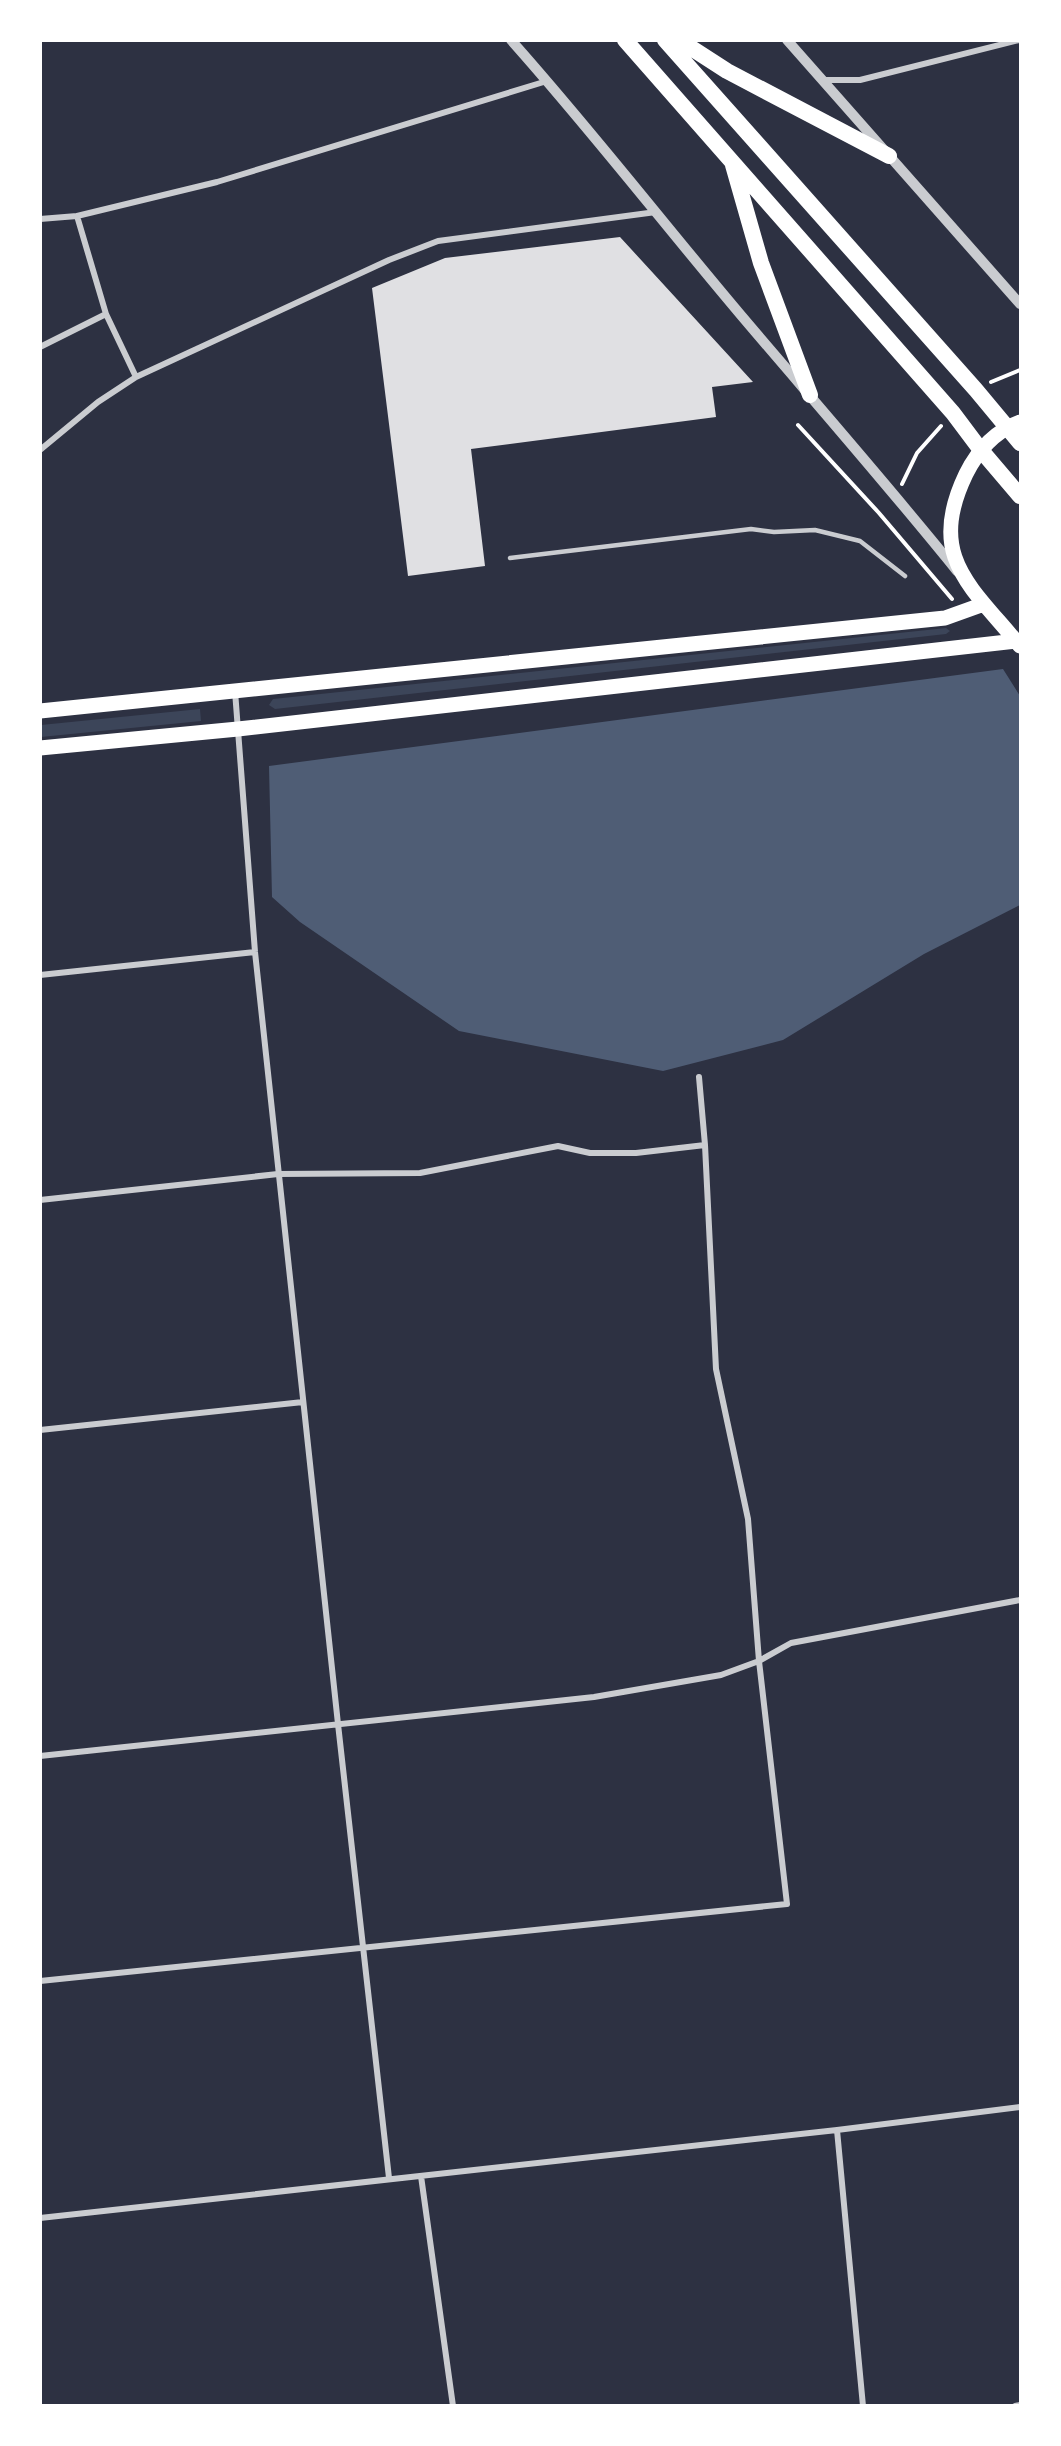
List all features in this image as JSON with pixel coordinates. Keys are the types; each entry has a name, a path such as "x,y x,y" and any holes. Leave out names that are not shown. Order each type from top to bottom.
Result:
{"highway":[{"path":"625,40 953,413 1020,496"},
{"path":"665,40 1014,424 1020,443"},
{"path":"679,40 727,71 889,156"},
{"path":"732,161 760,262 810,395"}],"main road":[{"path":"1014,424 980,449 955,498 949,528 953,549 964,579 1018,643"},
{"path":"40,711 945,618 984,604"},
{"path":"40,748 238,729 1018,643"}],"street":[{"path":"512,40 896,494 964,579"},
{"path":"787,40 1020,304"},
{"path":"822,80 860,80 1019,40"},
{"path":"40,219 77,216 217,182 548,81"},
{"path":"40,450 98,402 136,378 378,265 438,241 656,212"},
{"path":"77,216 106,314 136,378"},
{"path":"40,347 106,314"},
{"path":"235,691 255,952 389,2178"},
{"path":"40,975 255,952"},
{"path":"40,1981 786,1904 759,1661 748,1519 716,1370 705,1145 699,1077"},
{"path":"40,1200 278,1174 420,1173 558,1146 590,1153 636,1153 705,1145"},
{"path":"40,1430 303,1402"},
{"path":"40,1756 594,1697 721,1675 759,1661 791,1643 1020,1600"},
{"path":"40,2218 837,2130 1020,2107"},
{"path":"837,2130 863,2406"},
{"path":"420,2176 453,2406"},
{"path":"1015,2406 1020,2405"}],"lane":[{"path":"510,558 751,529 815,530 860,541 905,576"}],"path":[{"path":"989,383 1020,370"},
{"path":"899,490 917,453 943,424"},
{"path":"798,425 879,513 952,600"}],"shaded area":[{"path":"946,628 950,631 946,634 275,709 269,705 273,699"},
{"path":"1003,669 1020,696 1020,905 924,954 783,1040 663,1071 459,1031 300,922 272,897 269,766"},
{"path":"200,709 201,721 41,737 41,725"}],"building":[{"path":"620,237 753,382 712,387 716,417 471,449 485,566 408,576 372,288 445,258"}]}
